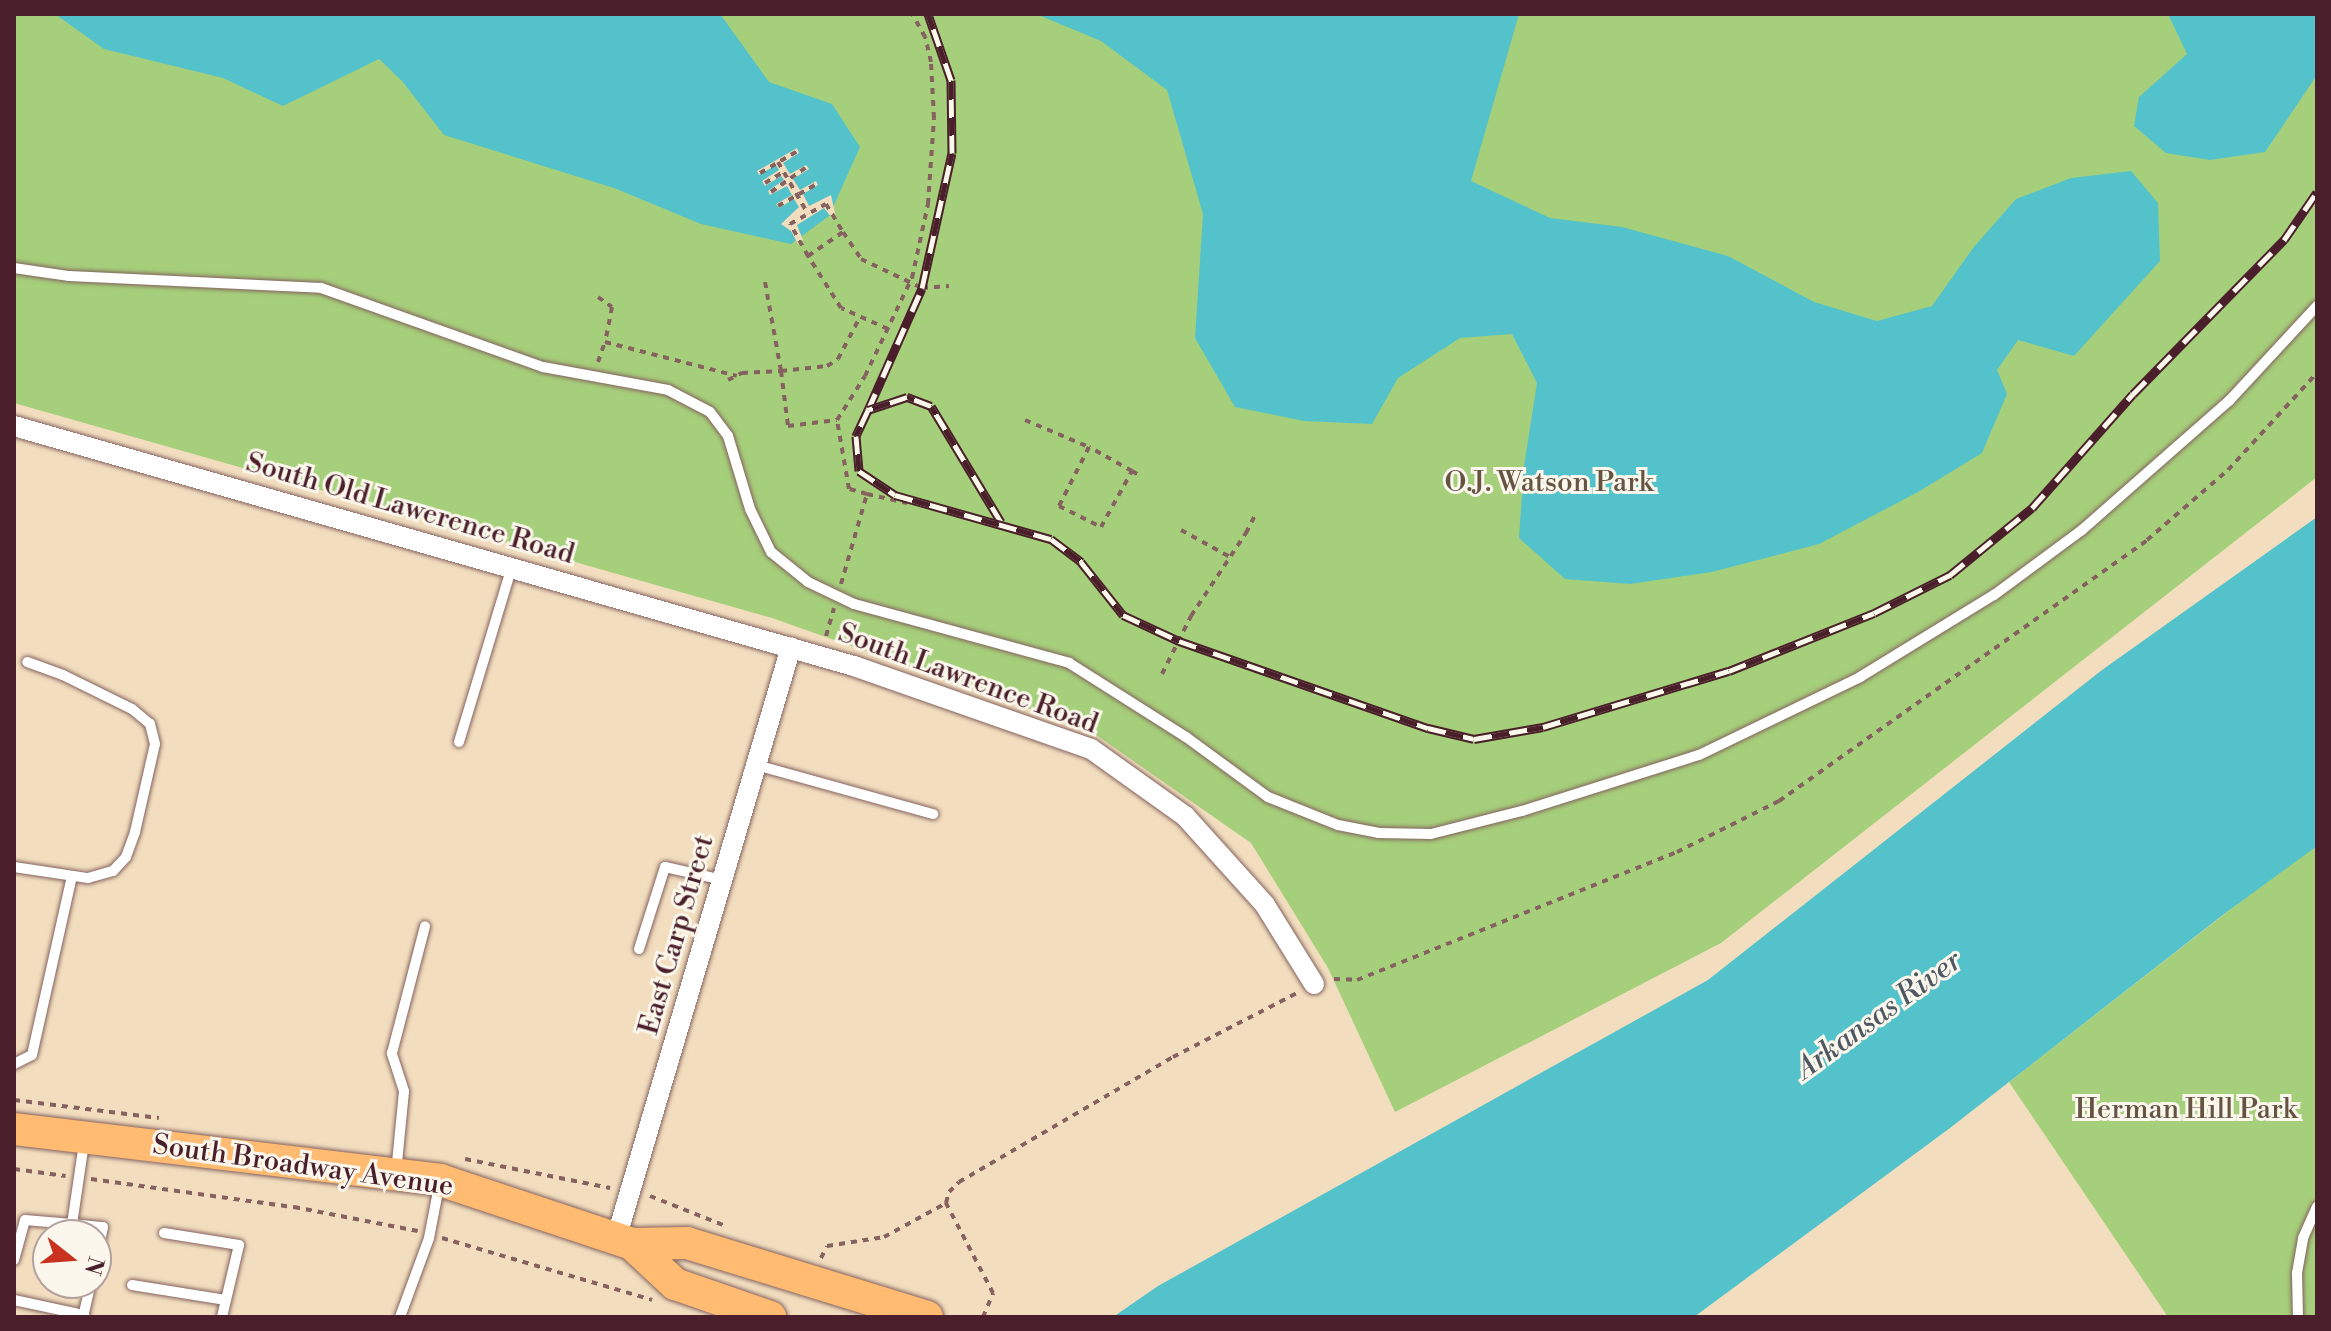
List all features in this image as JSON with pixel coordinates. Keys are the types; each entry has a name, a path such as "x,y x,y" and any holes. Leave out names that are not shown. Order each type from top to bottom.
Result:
{"main road":[{"name":"South Broadway Avenue","path":"14,1129 440,1180 624,1242 687,1243 927,1317"},
{"name":"South Broadway Avenue","path":"624,1242 675,1284 770,1317"}],"street":[{"name":"South Old Lawerence Road","path":"14,426 791,647"},
{"name":"South Lawrence Road","path":"791,647 1091,749 1185,816 1265,905 1314,984"},
{"name":"East Carp Street","path":"624,1242 723,880 791,647"}],"lane":[{"path":"14,268 69,276 321,288 514,358 668,390 710,412 728,436 750,509 771,552 808,582 854,604 1069,663 1186,737 1268,797 1338,825 1379,833 1431,834 1522,811 1699,755 1792,713 1912,647 1994,595 2082,530 2229,401 2317,306"},
{"path":"459,742 512,566"},
{"path":"14,867 88,878 113,871 126,857 155,744 150,724 132,709 63,675 27,662"},
{"path":"756,765 933,814"},
{"path":"639,949 665,867 723,880"},
{"path":"14,1064 32,1055 72,876"},
{"path":"396,1175 404,1091 392,1053 425,926"},
{"path":"73,1219 85,1137"},
{"path":"400,1317 430,1234 440,1180"},
{"path":"2298,1317 2297,1273 2301,1250 2317,1207"},
{"path":"14,1260 25,1220 32,1221"},
{"path":"164,1233 239,1245 222,1317"},
{"path":"132,1285 226,1300"},
{"path":"14,1300 83,1316"}],"path":[{"path":"907,503 849,489 837,420 865,376 910,283 928,204 934,118 931,62 925,37 912,14"},
{"path":"760,173 796,152"},
{"path":"778,162 808,214"},
{"path":"771,192 805,168"},
{"path":"765,183 784,171"},
{"path":"778,206 815,185"},
{"path":"888,329 841,308 790,224 826,204 861,259 928,290 949,286"},
{"path":"808,256 843,232"},
{"path":"765,282 788,426 837,420"},
{"path":"594,377 612,307 598,297"},
{"path":"728,380 737,376 827,366 838,359 860,317"},
{"path":"605,342 737,376"},
{"path":"983,1317 993,1293 946,1203 949,1192 959,1182 1173,1057 1324,978 1357,980 1677,852 1779,801 2147,540 2228,470 2317,373"},
{"path":"1025,420 1089,447 1139,475"},
{"path":"1089,447 1059,506 1101,527 1132,471"},
{"path":"826,636 867,494"},
{"path":"1162,674 1191,616 1256,513"},
{"path":"1181,530 1230,557"},
{"path":"14,1169 294,1207 430,1234 621,1288 665,1306"},
{"path":"819,1285 827,1246 884,1237 946,1203"}],"green space":[{"name":"O.J. Watson Park","path":"14,14 2317,14 2317,477 1721,943 1395,1112 1328,968 1251,843 1089,730 772,618 14,403"},
{"name":"Herman Hill Park","path":"2317,842 2317,1317 2168,1317 2009,1082"}],"water":[{"path":"55,14 720,14 769,82 832,104 860,147 829,216 791,244 701,224 614,188 444,135 402,81 379,59 283,106 223,78 104,49"},
{"path":"1036,14 1519,14 1471,181 1550,218 1622,227 1728,256 1814,302 1877,321 1932,306 1973,248 2016,199 2071,178 2131,171 2158,203 2160,261 2074,356 2018,340 1997,370 2007,394 1982,453 1918,492 1819,544 1712,572 1630,584 1565,579 1519,538 1524,466 1537,383 1512,334 1460,338 1398,378 1372,424 1304,421 1235,407 1195,338 1203,214 1167,90 1101,41"},
{"path":"2168,14 2317,14 2317,75 2265,152 2210,160 2166,153 2134,126 2139,97 2187,54"},
{"name":"Arkansas River","path":"2317,517 2317,846 2224,914 1950,1128 1694,1317 1113,1317 1158,1286 1708,980 2102,670"}],"pier":[{"path":"797,148 799,153 783,163 790,174 806,165 809,169 793,179 800,190 816,181 818,185 803,194 809,206 831,195 835,213 832,218 824,208 797,225 803,240 798,244 791,231 781,224 799,207 794,199 779,208 776,204 792,195 787,186 770,195 768,191 784,180 781,176 765,186 762,181 779,170 776,165 759,175 757,171"}],"railway":[{"path":"868,410 922,288 952,153 951,80 928,14"},
{"path":"1001,522 931,406 907,397 868,410 856,436 859,471 895,495 1051,539 1081,562 1123,615 1179,641 1428,728 1474,739 1543,727 1729,671 1874,613 1950,575 2032,508 2133,394 2284,240 2317,192"}]}
